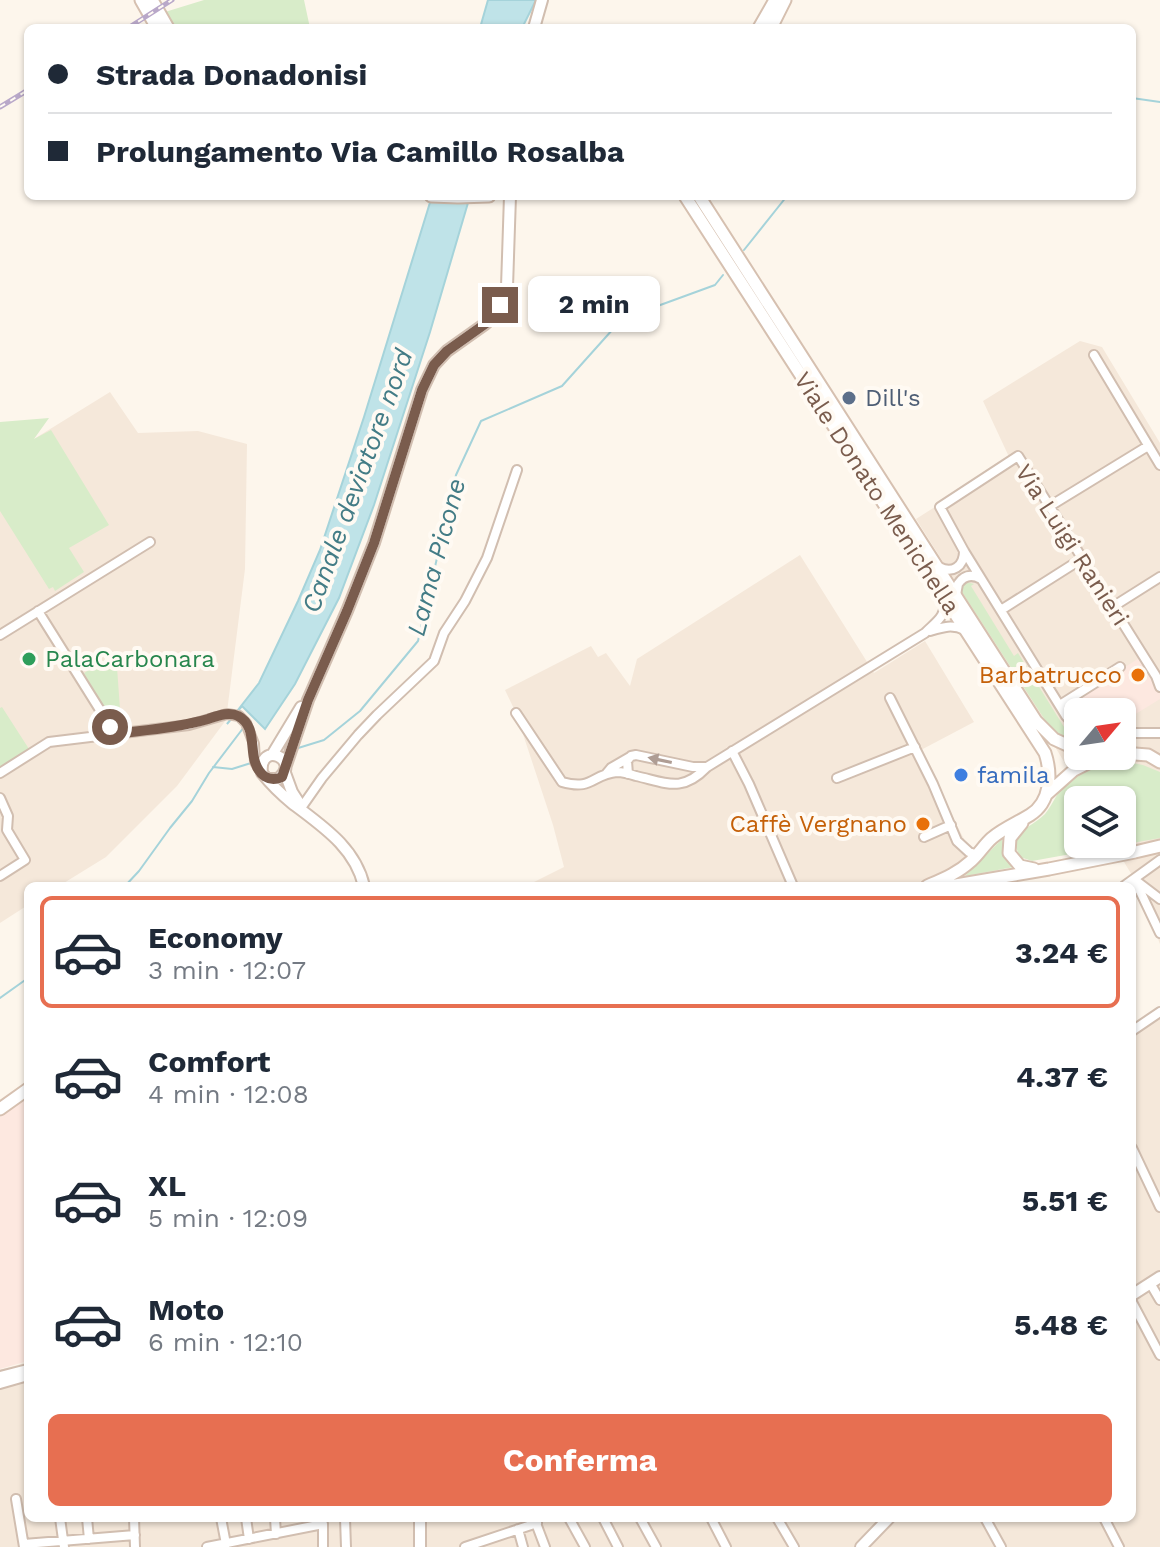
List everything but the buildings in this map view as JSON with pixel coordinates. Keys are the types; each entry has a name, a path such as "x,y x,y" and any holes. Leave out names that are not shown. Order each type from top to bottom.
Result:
{"main road":[{"path":"141,0 155,24"},
{"path":"152,0 166,24"},
{"path":"761,24 775,0"},
{"path":"773,24 785,0"},
{"name":"Viale Donato Menichella","path":"693,200 936,564 1036,721 1054,739 1064,744"},
{"name":"Viale Donato Menichella","path":"817,389 965,630 1045,753 1049,770 1045,796"},
{"path":"1136,754 1148,755 1160,762"},
{"path":"1049,869 1020,866 1009,853 1010,838 1014,830 1039,807 1045,796 1074,770"},
{"path":"935,882 963,868 991,840 1031,814"},
{"path":"973,882 1160,848"},
{"path":"0,1109 24,1092"}],"street":[{"path":"535,24 542,0"},
{"path":"265,776 278,779 285,769 308,700 374,543 422,390 434,365 447,351 494,316 504,296 509,264 510,200"},
{"path":"1094,355 1160,465"},
{"path":"1050,506 1148,446"},
{"name":"Via Luigi Ranieri","path":"1064,712 940,507 1018,456 1114,606 1160,687"},
{"path":"301,808 358,735 434,661 444,633 487,558 517,470"},
{"path":"0,635 150,542"},
{"path":"936,564 945,570 955,569 963,561 964,551"},
{"path":"1001,610 1083,558"},
{"path":"958,599 956,589 965,577 976,576 984,582"},
{"path":"1114,606 1160,577"},
{"path":"516,713 562,782 584,785 617,772 675,785 685,783 925,633 943,615 945,598"},
{"path":"38,611 115,734"},
{"path":"925,633 949,626 965,630"},
{"path":"1060,705 1120,667"},
{"path":"890,698 962,847 963,868"},
{"path":"265,776 261,763 270,755 308,700"},
{"path":"0,773 49,742 189,725 231,714 239,716 246,723 259,752 280,757 301,808"},
{"path":"1136,734 1160,733"},
{"path":"254,744 255,762 265,776 350,853 363,882"},
{"path":"837,778 915,747"},
{"path":"1148,755 1160,748"},
{"path":"732,751 791,882"},
{"path":"606,774 636,755 707,767"},
{"path":"628,774 627,761 631,756"},
{"path":"0,798 8,816 7,830 25,860 0,876"},
{"path":"924,837 951,825"},
{"path":"962,847 977,855"},
{"path":"1130,882 1160,860"},
{"path":"1136,885 1160,899"},
{"path":"1136,887 1160,933"},
{"path":"1136,1028 1160,1012"},
{"path":"1136,1156 1160,1207"},
{"path":"1136,1292 1155,1280 1160,1300"},
{"path":"1136,1310 1160,1355"},
{"path":"0,1376 24,1370"},
{"path":"0,1384 24,1377"},
{"path":"16,1499 24,1545 64,1544 89,1539 106,1542 135,1535"},
{"path":"61,1522 64,1544"},
{"path":"87,1522 89,1539"},
{"path":"134,1522 135,1547"},
{"path":"222,1522 226,1544"},
{"path":"247,1522 249,1539"},
{"path":"275,1522 276,1534"},
{"path":"345,1522 346,1547"},
{"path":"420,1522 420,1547"},
{"path":"471,1546 533,1522"},
{"path":"535,1522 545,1547"},
{"path":"571,1522 585,1547"},
{"path":"605,1522 618,1547"},
{"path":"642,1522 656,1547"},
{"path":"713,1522 726,1547"},
{"path":"779,1522 794,1547"},
{"path":"861,1547 885,1522"},
{"path":"987,1522 1001,1547"},
{"path":"1106,1522 1119,1547"},
{"path":"207,1547 323,1524 323,1547"},
{"path":"518,1529 523,1547"}],"shaded area":[{"path":"1080,341 1102,347 1160,443 1160,944 1136,882 1122,858 1136,858 1136,786 1079,786 1069,770 1136,770 1136,698 1064,698 1064,762 916,519 1010,459 983,401"},
{"path":"110,392 138,433 198,431 247,444 245,569 226,720 177,786 106,857 65,882 24,882 24,908 0,923 0,460"},
{"path":"800,555 874,673 925,641 974,722 919,751 968,847 1015,882 534,882 564,867 516,713 505,690 591,646 598,657 606,653 630,686 637,659"},
{"path":"1141,657 1160,694 1160,699 1136,714 1136,698 1076,698"},
{"path":"1160,1012 1160,1547 0,1547 0,1370 24,1363 24,1522 1136,1522 1136,1028"},
{"path":"24,1099 24,1362 0,1369 0,1117"}],"green space":[{"path":"204,0 304,0 309,24 172,24 165,12"},
{"path":"49,418 34,439 51,430 109,525 69,548 84,572 55,591 53,587 49,589 0,511 0,422"},
{"path":"967,582 974,584 971,586 1014,656 1018,653 1064,727 1064,737 1045,720 962,592 962,586"},
{"path":"116,653 121,723 111,719 84,673"},
{"path":"0,708 29,749 0,767"},
{"path":"1136,764 1160,772 1160,838 1136,842 1136,786 1064,786 1088,770 1136,770"},
{"path":"1064,786 1064,855 1032,861 1020,857 1015,845 1019,835 1045,814"},
{"path":"1002,839 1005,855 1014,867 965,876"}],"water":[{"path":"488,0 536,0 524,24 481,24"},
{"path":"431,200 469,200 374,505 339,598 295,684 265,729 242,706 227,724 259,683 298,601 320,550"}],"waterway":[{"name":"Lama Picone","path":"1136,99 1160,102"},
{"name":"Lama Picone","path":"744,250 784,200"},
{"name":"Lama Picone","path":"295,749 324,740 360,711 418,641 456,475 481,421 562,386 622,319 715,285 723,275"},
{"name":"Canale deviatore nord","path":"129,882 192,801 244,727"},
{"name":"Lama Picone","path":"213,767 232,769 251,763"},
{"path":"0,998 24,981"}],"railway":[{"path":"134,24 172,0"},
{"path":"0,107 24,92"}],"place":[{"name":"Dill's","path":"849,398"},
{"name":"PalaCarbonara","path":"29,659"},
{"name":"Barbatrucco","path":"1138,675"},
{"name":"famila","path":"961,775"},
{"name":"Caffè Vergnano","path":"923,824"}],"route":[{"path":"110,727 115,734 189,725 227,714 239,716 246,723 254,744 256,766 269,779 282,777 308,700 374,543 422,390 434,365 447,351 494,316 500,305"}]}
